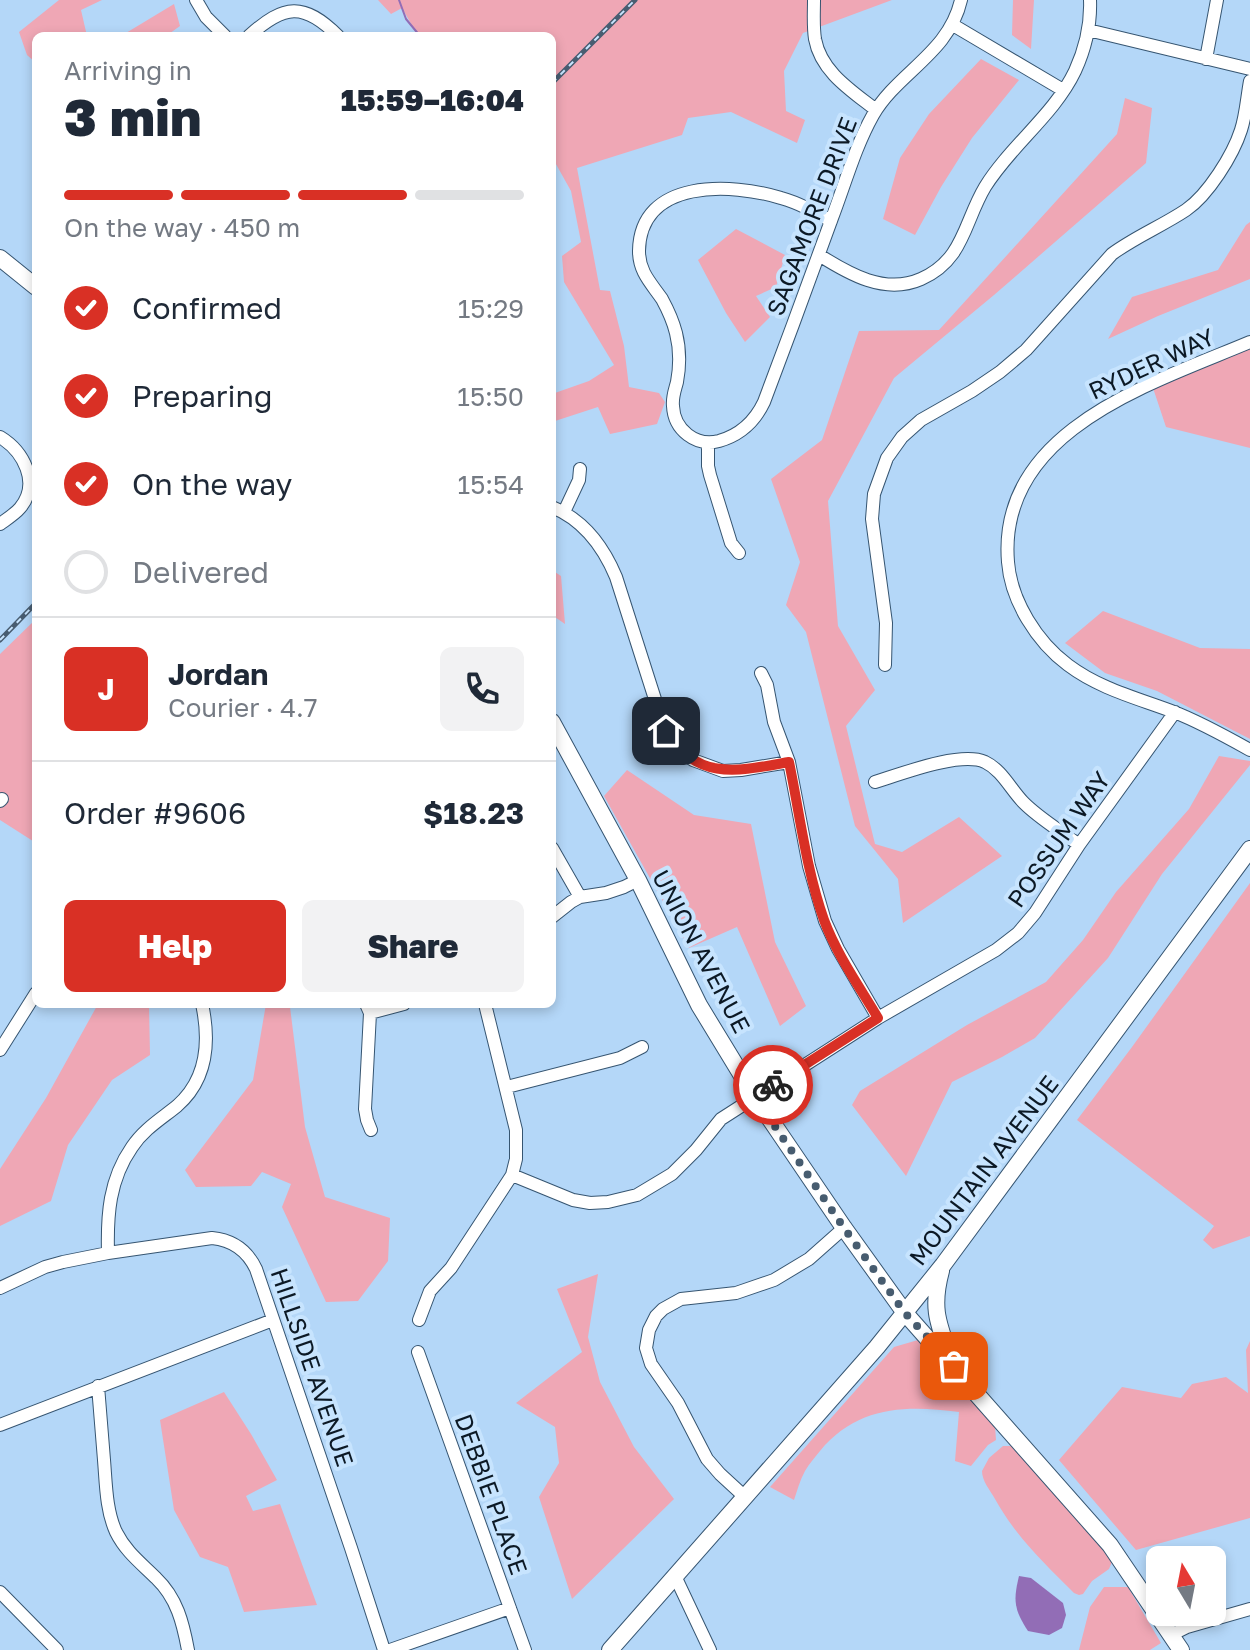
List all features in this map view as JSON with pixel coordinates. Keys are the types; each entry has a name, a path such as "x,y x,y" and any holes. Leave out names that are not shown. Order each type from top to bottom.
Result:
{"main road":[{"path":"0,258 32,284"},
{"name":"UNION AVENUE","path":"556,729 638,880 699,1005 755,1097 905,1313 1110,1545 1181,1650"},
{"name":"MOUNTAIN AVENUE","path":"610,1650 905,1313 1250,849"},
{"path":"943,1265 937,1288 936,1313 954,1366"}],"street":[{"path":"196,0 206,17 221,32"},
{"path":"814,0 819,53 831,72 876,110"},
{"name":"SAGAMORE DRIVE","path":"708,443 736,434 761,409 863,135 876,110 953,25 961,0"},
{"path":"819,255 852,274 888,286 913,282 937,270 949,259 959,245 984,189 1063,90 1081,56 1088,30 1090,0"},
{"path":"1206,59 1217,0"},
{"path":"254,32 272,17 295,11 314,16 334,32"},
{"path":"953,25 1063,90"},
{"path":"1088,30 1250,69"},
{"path":"885,665 886,623 872,519 874,494 887,458 902,437 921,420 972,391 1026,350 1112,254 1188,209 1204,195 1218,176 1241,130 1250,81"},
{"path":"739,553 731,543 710,475 708,443 686,433 673,413 679,369 678,346 668,312 642,268 641,237 648,219 660,205 688,191 737,189 780,197 831,221"},
{"name":"RYDER WAY","path":"1250,342 1126,395 1096,412 1047,451 1018,495 1010,522 1007,553 1012,585 1025,614 1043,641 1066,663 1096,683 1194,720 1250,750"},
{"path":"0,437 20,455 26,465 29,483 21,507 0,524"},
{"path":"580,469 579,480 558,510 590,533 606,555 616,577 661,718 672,741 693,760 723,771 789,762"},
{"path":"761,673 789,762 809,866 825,921 878,1018"},
{"name":"POSSUM WAY","path":"512,1175 573,1200 590,1203 637,1195 672,1174 721,1119 878,1018 996,950 1018,933 1035,913 1079,845 1175,712"},
{"path":"875,782 946,761 965,759 986,763 1024,804 1079,845"},
{"path":"556,855 580,897"},
{"path":"556,914 580,897 606,893 638,880"},
{"path":"1,1048 32,999"},
{"path":"108,1253 110,1198 125,1158 141,1135 188,1094 202,1069 207,1041 203,1008"},
{"path":"368,1008 365,1109 371,1130"},
{"path":"419,1320 430,1291 451,1268 512,1175 516,1159 517,1144 507,1087 486,1008"},
{"path":"507,1087 620,1058 642,1047"},
{"path":"745,1497 707,1459 678,1403 651,1364 646,1348 649,1330 656,1316 671,1303 756,1287 809,1259 844,1228"},
{"name":"HILLSIDE AVENUE","path":"0,1288 45,1267 108,1253 212,1238 227,1241 244,1251 253,1262 387,1650"},
{"path":"0,1425 273,1320"},
{"name":"DEBBIE PLACE","path":"418,1352 525,1650"},
{"path":"98,1386 111,1520 126,1549 170,1595 183,1625 188,1650"},
{"path":"675,1576 710,1650"},
{"path":"0,1592 57,1650"},
{"path":"387,1650 510,1608"},
{"path":"1171,1635 1187,1627 1250,1609"}],"shaded area":[{"path":"59,0 102,0 81,10 86,32 32,32 32,59 27,55 19,32"},
{"path":"378,0 892,0 803,33 784,71 786,111 805,120 797,143 731,112 688,118 682,135 577,168 600,290 610,291 624,346 629,387 659,393 665,402 657,424 610,434 598,407 556,421 556,393 589,381 614,365 564,282 562,256 581,242 571,191 556,164 556,32 416,32 402,8 391,14"},
{"path":"1013,0 1034,0 1031,49 1012,35"},
{"path":"174,4 180,26 172,32 128,32"},
{"path":"981,59 1019,80 972,138 915,235 883,219 900,158 929,114"},
{"path":"1125,98 1152,108 1146,163 894,378 828,501 838,626 875,690 846,726 875,844 902,852 959,817 1002,856 903,923 898,879 855,826 806,632 786,605 800,562 771,479 822,440 859,331 939,330 1117,134"},
{"path":"1250,222 1250,279 1108,339 1132,297 1218,270"},
{"path":"736,229 785,255 776,287 756,296 770,317 745,342 698,260"},
{"path":"1250,345 1250,448 1166,427 1152,385"},
{"path":"556,573 561,576 565,624 556,618"},
{"path":"1103,611 1200,648 1250,649 1250,739 1157,691 1105,673 1065,643"},
{"path":"32,623 32,840 0,820 0,654"},
{"path":"1219,756 1250,761 1250,765 1162,874 1108,958 1035,1038 952,1082 906,1176 852,1105 860,1091 967,1025 1046,982 1083,940 1116,892 1189,809"},
{"path":"627,770 694,815 751,824 775,942 806,1006 780,1026 737,927 689,948 604,796"},
{"path":"1250,883 1250,1236 1213,1249 1203,1240 1214,1226 1077,1120"},
{"path":"96,1008 149,1008 150,1055 112,1080 68,1145 51,1201 0,1226 0,1169 46,1098"},
{"path":"265,1008 290,1008 305,1127 325,1197 390,1218 388,1261 358,1301 326,1302 282,1207 291,1184 262,1172 251,1186 196,1187 185,1170 253,1080"},
{"path":"598,1274 588,1337 600,1382 634,1447 674,1499 572,1599 539,1497 559,1463 555,1427 516,1403 582,1352 557,1289"},
{"path":"918,1340 995,1426 996,1440 971,1466 955,1461 959,1412 901,1409 866,1417 834,1436 807,1468 794,1500 770,1487 894,1347"},
{"path":"1250,1341 1250,1518 1136,1550 1059,1460 1122,1387 1181,1398 1192,1384 1226,1377 1248,1393 1246,1350"},
{"path":"224,1392 277,1480 246,1496 253,1511 280,1504 317,1605 244,1612 228,1567 200,1557 174,1510 160,1420"},
{"path":"1003,1446 1012,1446 1109,1556 1112,1562 1109,1569 1092,1581 1083,1594 1074,1593 1031,1549 1012,1526 983,1478 982,1471 989,1458"},
{"path":"1019,1576 1031,1578 1063,1603 1066,1615 1062,1628 1049,1635 1028,1631 1016,1605"},
{"path":"1104,1587 1128,1587 1146,1618 1146,1626 1151,1626 1161,1643 1150,1650 1079,1650 1090,1607"}],"waterway":[{"path":"399,0 406,19 417,32"}],"railway":[{"path":"556,79 635,0"},
{"path":"0,640 32,607"}],"way so far":[{"path":"773,1085 755,1097 905,1313 954,1366"}],"route":[{"path":"666,731 681,752 707,767 723,771 741,770 789,762 809,866 825,921 878,1018 773,1085"}]}
